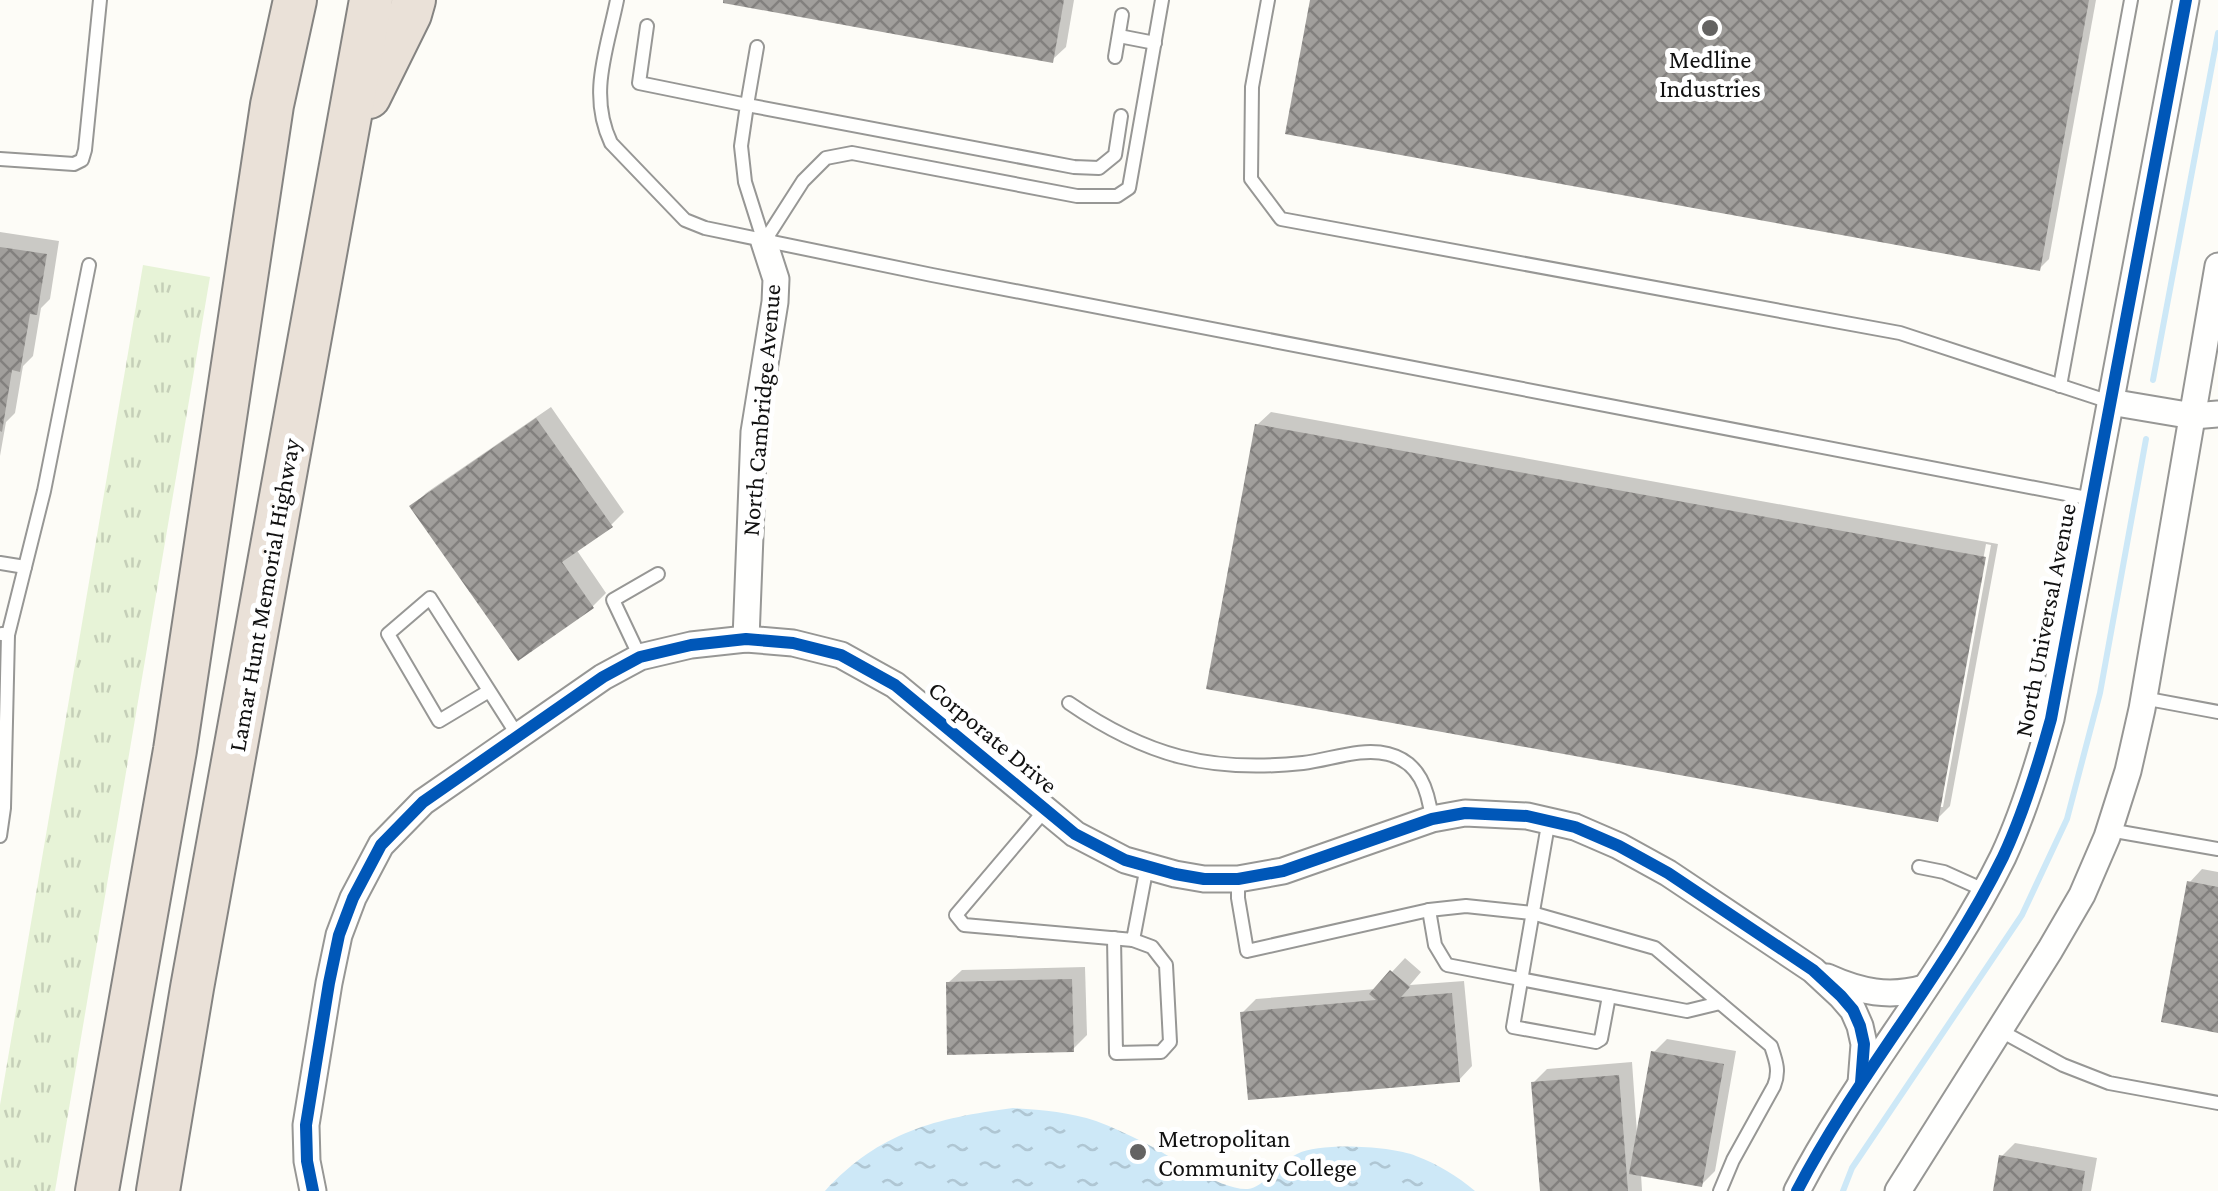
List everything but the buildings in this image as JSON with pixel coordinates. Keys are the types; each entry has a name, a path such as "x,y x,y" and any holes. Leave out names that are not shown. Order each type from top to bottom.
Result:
{"highway":[{"path":"272,104 274,0"},
{"path":"97,1191 175,750 272,104 295,0"},
{"name":"Lamar Hunt Memorial Highway","path":"158,1191 372,0"},
{"path":"347,142 414,0"}],"street":[{"name":"North Universal Avenue","path":"1797,1191 1860,1083 1984,890 2035,780 2050,719 2186,0"},
{"name":"North Cambridge Avenue","path":"746,639 754,432 775,302 776,279 764,242"},
{"path":"1898,1191 2050,950 2082,895 2109,830 2128,771 2206,415 2218,266"},
{"path":"2110,402 2206,415 2218,428"},
{"name":"Corporate Drive","path":"313,1191 306,1162 306,1125 329,983 339,936 353,898 381,845 424,802 603,677 640,657 691,645 746,639 793,643 841,655 895,685 1075,834 1125,860 1204,879 1238,879 1283,872 1432,819 1466,813 1549,819 1619,846 1668,873 1813,970 1852,988 1903,994 1924,988"},
{"name":"Corporate Drive","path":"1813,970 1853,1010 1860,1026 1864,1044 1860,1083"}],"lane":[{"path":"0,160 74,164 82,160 100,0"},
{"path":"617,0 598,88 604,128 610,142 685,220 705,228 2092,498"},
{"path":"764,242 803,181 826,158 852,154 1078,196 1118,196 1129,188 1162,0"},
{"path":"1268,0 1252,87 1251,180 1281,219 1900,333 2110,402"},
{"path":"2060,386 2131,0"},
{"path":"1115,58 1122,15"},
{"path":"647,26 639,83 1074,168 1100,168 1115,155 1121,116"},
{"path":"1119,36 1155,42"},
{"path":"757,47 740,146 745,182 764,242"},
{"path":"0,836 4,808 4,634 44,491 89,265"},
{"path":"0,563 25,566"},
{"path":"640,657 612,600 658,574"},
{"path":"489,690 439,721 388,634 430,598 489,690 518,736"},
{"path":"2143,698 2218,712"},
{"path":"1069,704 1138,744 1215,764 1276,766 1369,751 1390,754 1410,764 1420,775 1432,819"},
{"path":"1045,810 956,915 964,924 1114,938 1133,940 1152,947 1166,965 1170,1042 1161,1052 1116,1053 1114,938"},
{"path":"1549,819 1513,1027 1596,1042 1601,1039 1609,996"},
{"path":"2109,830 2218,849"},
{"path":"1133,940 1147,866"},
{"path":"1918,867 1944,872 1984,890"},
{"path":"1238,879 1247,952 1429,910 1466,906 1532,913 1654,948 1771,1046 1778,1068 1774,1086 1720,1191"},
{"path":"1429,910 1434,944 1447,966 1687,1011 1720,1003"},
{"path":"1999,1030 2062,1065 2109,1083 2218,1102"}],"green space":[{"path":"143,265 210,277 55,1191 0,1191 0,1105"}],"water":[{"name":"Metropolitan Community College","path":"1013,1108 1066,1113 1096,1121 1237,1188 1254,1188 1297,1154 1308,1150 1356,1147 1416,1156 1475,1191 825,1191 866,1155 910,1131"}],"waterway":[{"path":"2153,380 2218,33"},
{"path":"1843,1191 1852,1168 2022,915 2067,819 2100,693 2146,439"}],"cycle path":[{"path":"1797,1191 1846,1106 1980,900 2003,857 2030,789 2051,719 2186,0"},
{"path":"313,1191 306,1125 329,983 339,935 381,845 423,802 603,677 640,657 691,645 746,639 793,643 841,655 895,685 1075,834 1125,860 1175,874 1238,879 1283,871 1432,819 1465,813 1527,816 1575,827 1668,873 1813,970 1853,1010 1860,1026 1864,1044 1861,1083"}],"place":[{"name":"Medline Industries","path":"1710,28"},
{"name":"Metropolitan Community College","path":"1138,1152"}]}
